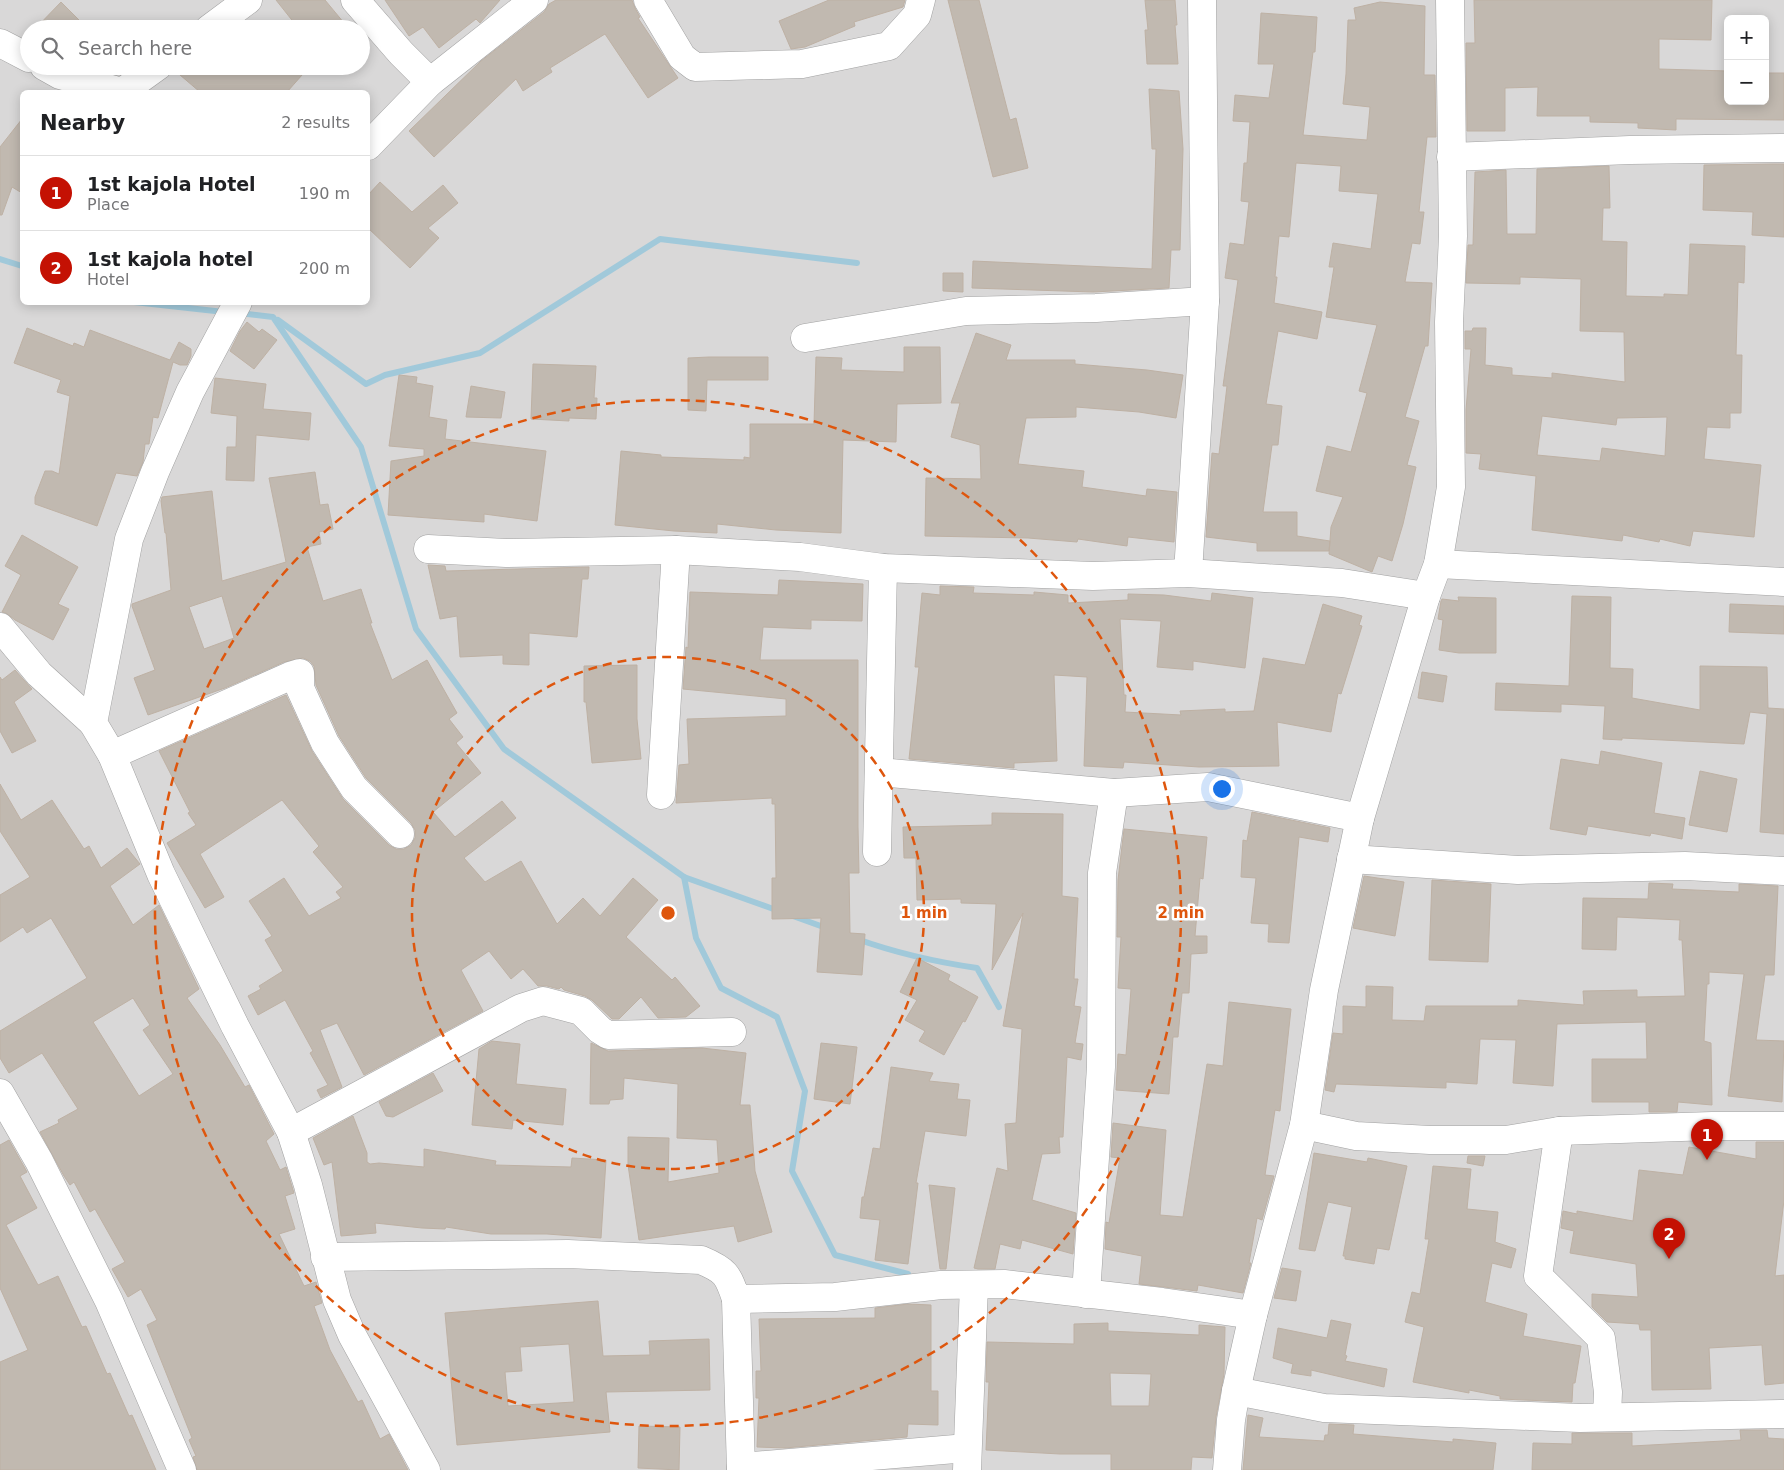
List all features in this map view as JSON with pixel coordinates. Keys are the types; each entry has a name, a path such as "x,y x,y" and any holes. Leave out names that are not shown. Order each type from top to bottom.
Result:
{"street":[{"path":"221,20 248,0"},
{"path":"355,0 401,53 430,82"},
{"path":"370,144 430,82 534,0"},
{"path":"648,0 682,57 695,67 802,64 889,46 918,15 921,0"},
{"path":"1188,573 1205,301 1202,0"},
{"path":"1227,1470 1231,1420 1236,1391 1252,1316 1304,1125 1324,990 1360,818 1426,596 1438,564 1451,487 1449,322 1453,236 1450,0"},
{"path":"0,43 20,53"},
{"path":"60,75 115,90"},
{"path":"125,90 146,75"},
{"path":"1451,157 1630,150 1784,148"},
{"path":"804,338 966,311 1096,308 1205,301"},
{"path":"93,722 129,539 155,472 190,392 236,305"},
{"path":"428,549 506,553 676,550 800,557 883,568 1093,576 1188,573 1342,583 1426,596"},
{"path":"662,795 676,550"},
{"path":"1438,564 1784,582"},
{"path":"877,852 883,568"},
{"path":"0,626 39,674 93,722 112,756 161,874 235,1026 291,1132 308,1185 337,1300 352,1335 426,1470"},
{"path":"112,756 300,673 300,688 325,743 354,788 400,834"},
{"path":"879,772 1114,793 1208,788 1360,818"},
{"path":"1086,1294 1101,1067 1102,873 1114,793"},
{"path":"1351,859 1518,870 1686,866 1784,871"},
{"path":"291,1132 521,1008 543,1001 581,1011 600,1030 608,1035 732,1032"},
{"path":"0,1092 39,1161 108,1301 182,1470"},
{"path":"1304,1125 1356,1136 1430,1140 1506,1140 1559,1131 1712,1126 1784,1126"},
{"path":"1559,1131 1538,1276 1601,1338 1608,1392 1607,1417"},
{"path":"325,1257 568,1254 701,1260 719,1268 730,1280 736,1299 741,1468 967,1459 974,1285"},
{"path":"736,1299 835,1297 941,1285 1004,1284 1252,1316"},
{"path":"1236,1391 1324,1408 1580,1418 1784,1414"}],"shaded area":[{"path":"0,0 1784,0 1784,1470 0,1470"}],"building":[{"path":"276,0 325,0 342,20 292,20"},
{"path":"385,0 500,0 480,23 476,19 439,48 423,27 409,36"},
{"path":"556,0 632,0 640,17 638,18 678,78 648,98 605,34 550,68 552,72 523,91 516,79 434,157 409,131 481,61 544,12 549,4"},
{"path":"829,0 905,0 903,7 854,22 855,26 805,47 791,49 779,21"},
{"path":"948,0 979,0 1010,120 1016,118 1028,168 993,177"},
{"path":"1145,0 1175,0 1178,64 1147,64 1145,30 1148,30"},
{"path":"1474,0 1712,0 1711,40 1659,39 1659,69 1724,71 1724,105 1769,105 1769,73 1784,73 1784,120 1676,119 1676,130 1638,128 1638,123 1590,122 1590,116 1537,116 1538,87 1505,88 1505,131 1467,131 1466,43 1475,43"},
{"path":"61,2 79,20 44,20"},
{"path":"1380,2 1425,6 1424,75 1435,75 1436,137 1427,137 1419,212 1424,212 1420,244 1412,243 1405,282 1432,283 1428,346 1425,346 1405,417 1419,421 1407,465 1416,467 1403,524 1392,561 1378,556 1372,572 1329,554 1330,542 1329,551 1257,551 1257,543 1206,537 1212,453 1219,454 1227,386 1223,386 1238,280 1225,278 1230,243 1244,245 1249,202 1241,201 1244,163 1247,163 1250,122 1233,121 1235,95 1269,98 1274,64 1258,64 1261,13 1317,17 1315,52 1313,52 1303,135 1367,140 1370,107 1343,104 1348,20 1356,20 1354,8","holes":["1296,163 1341,166 1339,191 1378,194 1371,249 1333,243 1329,267 1334,267 1326,317 1377,325 1359,391 1367,393 1351,452 1327,446 1316,491 1343,497 1331,527 1330,541 1297,536 1297,512 1263,512 1272,445 1278,445 1282,406 1266,404 1278,331 1317,339 1322,312 1274,303 1279,236 1289,237"]},
{"path":"180,75 302,75 289,90 198,90"},
{"path":"1149,89 1179,91 1183,149 1180,250 1171,250 1169,288 1093,292 972,288 973,261 1152,269 1156,149 1152,149"},
{"path":"20,122 20,192 12,187 2,215 0,215 0,147"},
{"path":"1784,164 1784,237 1752,235 1753,212 1703,210 1704,165"},
{"path":"1609,166 1610,208 1603,208 1602,241 1627,242 1626,296 1664,297 1664,294 1688,295 1690,244 1745,246 1744,283 1738,282 1736,355 1742,355 1741,413 1730,413 1730,428 1707,427 1704,459 1761,465 1754,537 1693,531 1690,546 1660,539 1659,542 1623,535 1622,541 1532,530 1536,476 1479,469 1481,454 1466,453 1466,410 1471,349 1465,349 1465,331 1472,331 1473,328 1486,328 1485,365 1512,368 1512,375 1552,378 1552,373 1625,382 1624,332 1580,331 1581,279 1520,277 1520,284 1466,283 1468,245 1473,245 1475,172 1506,170 1507,234 1536,234 1537,169","holes":["1542,416 1616,425 1617,418 1667,417 1665,456 1602,448 1600,461 1537,455"]},
{"path":"380,182 412,212 443,185 458,203 428,228 439,238 410,268 370,230 370,193"},
{"path":"943,273 963,273 963,292 943,291"},
{"path":"247,322 259,332 262,329 277,340 254,369 230,351"},
{"path":"27,328 73,346 74,343 84,347 90,330 170,360 179,342 191,349 191,356 187,365 173,362 158,418 153,417 149,444 145,444 143,462 137,476 116,473 97,526 35,504 35,497 45,471 59,474 70,396 57,392 61,380 14,363"},
{"path":"976,333 1011,345 1006,360 1075,360 1075,364 1183,375 1176,418 1139,412 1076,407 1076,417 1026,418 1018,464 1084,471 1082,487 1146,496 1147,489 1177,492 1174,542 1128,537 1127,546 1078,539 1077,542 1028,538 925,536 926,478 981,479 980,445 951,437 960,403 951,403"},
{"path":"904,347 940,347 941,403 897,404 896,442 843,440 841,533 776,530 717,524 717,533 615,525 621,451 661,455 661,457 744,460 744,457 750,458 750,424 814,424 816,357 842,358 841,370 904,372"},
{"path":"768,357 768,380 707,380 706,411 688,410 688,358"},
{"path":"533,364 596,366 594,398 597,398 596,419 569,418 569,421 531,419"},
{"path":"399,375 417,377 416,383 433,386 429,417 447,420 445,439 546,451 537,521 484,514 484,522 388,515 391,461 424,456 424,449 389,446"},
{"path":"215,378 266,384 263,409 311,413 309,440 256,435 254,481 226,480 227,447 236,447 237,416 211,413"},
{"path":"471,386 505,392 501,418 466,417"},
{"path":"315,472 320,505 328,504 333,529 319,532 321,544 307,547 323,601 361,589 372,623 370,623 392,680 427,660 457,713 449,719 463,737 456,743 481,773 433,812 455,837 502,801 516,818 464,858 485,882 521,861 557,924 583,898 600,916 633,878 658,900 626,937 672,980 675,977 700,1006 686,1017 658,1018 641,997 619,1019 612,1019 585,996 564,990 561,987 559,989 538,986 523,969 511,979 489,951 461,970 483,1011 364,1075 337,1023 320,1030 342,1087 321,1098 317,1090 328,1085 310,1053 313,1051 285,1000 258,1015 248,996 261,989 259,986 283,971 265,940 272,936 249,901 284,878 309,916 341,898 336,892 343,887 313,852 319,846 282,800 200,854 224,897 205,908 167,843 196,825 188,813 190,812 159,751 286,695 312,751 343,799 389,845 396,849 404,849 411,845 415,838 415,830 411,823 366,778 339,736 316,685 314,666 310,661 303,658 284,662 225,688 148,715 134,678 155,670 132,604 171,590 162,497 212,491 222,581 286,562 269,478","holes":["222,596 234,638 204,649 189,607"]},
{"path":"22,535 78,567 58,604 69,609 53,640 2,612 21,575 5,566"},
{"path":"428,565 445,566 446,571 589,567 588,579 582,579 577,637 529,633 529,665 503,664 503,655 460,657 457,616 440,619"},
{"path":"779,580 863,584 862,621 811,620 811,629 763,627 760,660 858,660 859,873 849,873 850,933 865,934 862,975 817,972 821,918 772,919 772,878 776,878 775,804 772,804 772,798 676,803 679,765 689,764 687,719 786,716 786,699 683,689 686,647 688,648 690,592 778,595"},
{"path":"940,586 974,587 973,593 1034,595 1034,592 1068,595 1068,603 1128,600 1128,594 1164,595 1211,601 1212,593 1253,598 1245,668 1193,661 1193,670 1157,667 1161,621 1120,619 1124,695 1126,695 1125,712 1181,715 1180,711 1225,709 1225,712 1254,711 1263,658 1305,665 1323,604 1362,616 1359,625 1362,626 1341,694 1338,693 1331,732 1277,722 1279,766 1199,767 1124,762 1123,768 1084,766 1087,677 1054,675 1057,761 1014,763 1014,768 909,759 919,667 915,667 922,593 940,595"},
{"path":"1572,596 1611,597 1610,668 1633,669 1632,698 1700,710 1700,666 1767,667 1768,708 1784,709 1784,834 1760,832 1767,714 1750,712 1744,744 1622,738 1622,740 1603,739 1605,706 1561,704 1561,712 1495,710 1496,683 1569,686"},
{"path":"1458,597 1496,598 1496,653 1459,653 1439,650 1443,620 1438,619 1441,601 1442,599 1459,601"},
{"path":"1730,604 1784,606 1784,634 1729,632"},
{"path":"637,665 637,719 641,759 592,763 586,702 584,702 584,666"},
{"path":"15,670 32,689 14,702 36,741 12,753 0,731 0,677 2,680"},
{"path":"1422,672 1447,676 1443,702 1418,698"},
{"path":"1601,751 1662,763 1654,813 1685,818 1682,839 1651,833 1650,836 1588,826 1586,835 1550,829 1561,759 1599,765"},
{"path":"1700,771 1737,779 1727,832 1689,825"},
{"path":"0,784 21,820 52,800 84,849 89,846 101,868 127,848 140,864 110,886 133,925 159,905 199,989 187,998 220,1045 245,1087 249,1085 274,1134 266,1141 280,1170 286,1167 294,1193 285,1196 295,1229 279,1234 304,1286 316,1282 322,1303 314,1306 330,1350 358,1402 362,1400 380,1439 389,1434 408,1470 197,1470 193,1457 196,1456 189,1440 192,1438 147,1325 157,1320 141,1289 128,1297 112,1269 125,1262 95,1209 90,1212 74,1182 70,1185 64,1176 40,1132 59,1123 58,1120 78,1109 42,1053 9,1073 0,1058 0,1031 87,978 51,918 27,933 23,927 0,942 0,895 30,877 0,831","holes":["133,998 150,1025 143,1030 173,1074 139,1096 93,1022"]},
{"path":"1252,812 1330,828 1328,842 1299,837 1289,943 1268,942 1269,924 1251,923 1256,878 1241,877 1243,840 1247,841"},
{"path":"992,813 1063,814 1062,896 1078,898 1074,979 1078,979 1074,1006 1081,1007 1075,1043 1083,1044 1081,1060 1067,1057 1063,1137 1059,1137 1060,1153 1042,1154 1032,1200 1076,1213 1073,1254 1022,1240 1020,1249 1000,1244 995,1269 978,1269 974,1268 997,1168 1008,1171 1005,1124 1016,1123 1022,1029 1003,1026 1023,913 992,970 996,904 961,903 961,899 917,900 916,858 904,858 903,827 992,825"},
{"path":"1124,829 1207,837 1203,879 1200,878 1195,936 1207,936 1207,953 1191,954 1189,993 1182,993 1178,1037 1173,1037 1169,1094 1116,1090 1118,1054 1126,1055 1131,989 1118,988 1121,937 1117,937 1118,880"},
{"path":"1364,876 1404,882 1395,936 1353,928"},
{"path":"1432,880 1491,884 1488,962 1429,960"},
{"path":"1649,883 1673,884 1672,889 1739,892 1739,884 1778,886 1774,975 1765,975 1756,1040 1784,1041 1782,1102 1728,1096 1744,974 1709,972 1704,1041 1711,1043 1712,1105 1678,1102 1677,1112 1649,1112 1649,1102 1592,1102 1592,1059 1647,1059 1646,1022 1557,1024 1553,1086 1513,1083 1516,1040 1480,1039 1477,1084 1446,1082 1446,1088 1336,1084 1334,1092 1325,1090 1333,1033 1343,1034 1343,1006 1366,1007 1366,986 1393,987 1392,1020 1424,1021 1426,1006 1518,1006 1518,1000 1584,1005 1583,991 1637,990 1637,997 1685,996 1682,940 1679,940 1680,920 1617,917 1616,950 1582,949 1583,898 1648,899"},
{"path":"917,958 950,975 948,980 978,997 944,1055 919,1041 925,1031 905,1020 917,1000 900,992"},
{"path":"1229,1002 1291,1009 1280,1111 1275,1110 1265,1175 1274,1176 1262,1220 1257,1218 1249,1263 1251,1263 1243,1293 1198,1285 1197,1291 1139,1284 1142,1256 1105,1249 1106,1222 1109,1223 1120,1158 1111,1157 1113,1123 1166,1130 1160,1215 1183,1217 1207,1064 1223,1066"},
{"path":"492,1041 520,1044 516,1084 566,1089 563,1125 513,1120 512,1129 472,1125 479,1049"},
{"path":"591,1043 608,1051 702,1048 746,1053 740,1105 750,1105 755,1171 772,1232 738,1242 734,1226 639,1240 628,1165 628,1137 669,1138 668,1182 719,1173 717,1140 677,1138 678,1084 624,1078 623,1099 610,1100 609,1104 590,1104"},
{"path":"821,1043 857,1047 850,1104 814,1099"},
{"path":"891,1067 933,1073 929,1081 959,1084 957,1099 970,1100 966,1136 925,1131 916,1183 918,1183 908,1264 875,1260 880,1220 860,1218 862,1197 864,1197 873,1148 880,1149"},
{"path":"433,1073 443,1091 393,1117 386,1116 379,1102"},
{"path":"353,1116 367,1153 367,1162 370,1164 424,1167 424,1149 496,1161 495,1165 571,1167 572,1158 606,1160 601,1238 547,1234 491,1234 446,1227 445,1229 422,1228 375,1223 376,1233 341,1236 332,1162 324,1165 313,1138"},
{"path":"9,1140 27,1172 20,1176 37,1208 6,1225 38,1285 58,1276 82,1327 86,1326 107,1374 110,1373 129,1416 132,1415 156,1470 0,1470 0,1362 28,1350 0,1288 0,1145"},
{"path":"1756,1142 1784,1142 1784,1200 1775,1276 1784,1275 1784,1383 1765,1385 1762,1345 1709,1348 1711,1389 1652,1390 1651,1330 1640,1330 1639,1324 1607,1322 1592,1307 1592,1294 1638,1297 1636,1264 1570,1253 1574,1231 1561,1228 1563,1211 1577,1214 1577,1211 1633,1221 1639,1170 1683,1175 1689,1147 1756,1159"},
{"path":"1314,1153 1367,1162 1368,1158 1407,1166 1389,1250 1377,1248 1374,1264 1345,1259 1345,1256 1343,1256 1352,1207 1328,1202 1315,1251 1299,1249"},
{"path":"1468,1156 1485,1156 1483,1166 1467,1163"},
{"path":"1433,1166 1471,1169 1467,1209 1498,1212 1495,1242 1516,1249 1511,1268 1492,1263 1485,1302 1527,1314 1523,1336 1581,1346 1575,1383 1573,1383 1572,1402 1500,1399 1500,1396 1469,1390 1469,1393 1413,1382 1424,1327 1405,1322 1412,1292 1420,1294 1429,1239 1425,1239"},
{"path":"929,1185 955,1188 946,1269 940,1269"},
{"path":"1282,1268 1301,1271 1296,1301 1274,1298"},
{"path":"598,1301 603,1356 650,1355 649,1341 709,1339 710,1390 606,1392 610,1432 457,1445 445,1313","holes":["569,1344 574,1402 508,1406 505,1372 522,1371 520,1347"]},
{"path":"908,1304 931,1305 931,1391 938,1391 938,1425 908,1424 907,1437 785,1448 757,1447 759,1398 756,1398 756,1371 761,1371 759,1319 875,1318 875,1308"},
{"path":"1331,1320 1351,1324 1345,1361 1387,1369 1384,1387 1311,1370 1311,1376 1291,1373 1293,1364 1273,1358 1278,1328 1327,1338"},
{"path":"1108,1323 1108,1331 1199,1335 1199,1325 1225,1327 1224,1374 1216,1417 1212,1458 1192,1457 1191,1470 1111,1470 1111,1454 1060,1454 986,1450 989,1382 986,1382 987,1342 1074,1344 1074,1324","holes":["1110,1373 1151,1374 1149,1406 1111,1406"]},
{"path":"1248,1415 1263,1418 1259,1437 1324,1441 1325,1435 1328,1435 1329,1424 1354,1425 1353,1434 1453,1442 1453,1439 1496,1443 1493,1470 1243,1470"},
{"path":"639,1426 680,1427 679,1470 638,1468"},
{"path":"1740,1430 1767,1430 1768,1438 1784,1439 1784,1470 1532,1470 1533,1443 1572,1444 1572,1433 1632,1433 1632,1446 1741,1440"}],"waterway":[{"path":"278,320 366,384 385,375 480,353 660,239 857,263"},
{"path":"0,259 20,265"},
{"path":"161,305 224,312"},
{"path":"239,313 273,317 361,447 416,629 504,749 684,877 779,911"},
{"path":"684,877 696,938 721,988 777,1017 805,1091 792,1171 835,1255 908,1274"},
{"path":"793,916 829,929"},
{"path":"857,939 886,949 977,968 999,1007"}],"place":[{"name":"1st kajola Hotel","path":"1707,1160"},
{"name":"1st kajola hotel","path":"1669,1259"}]}
